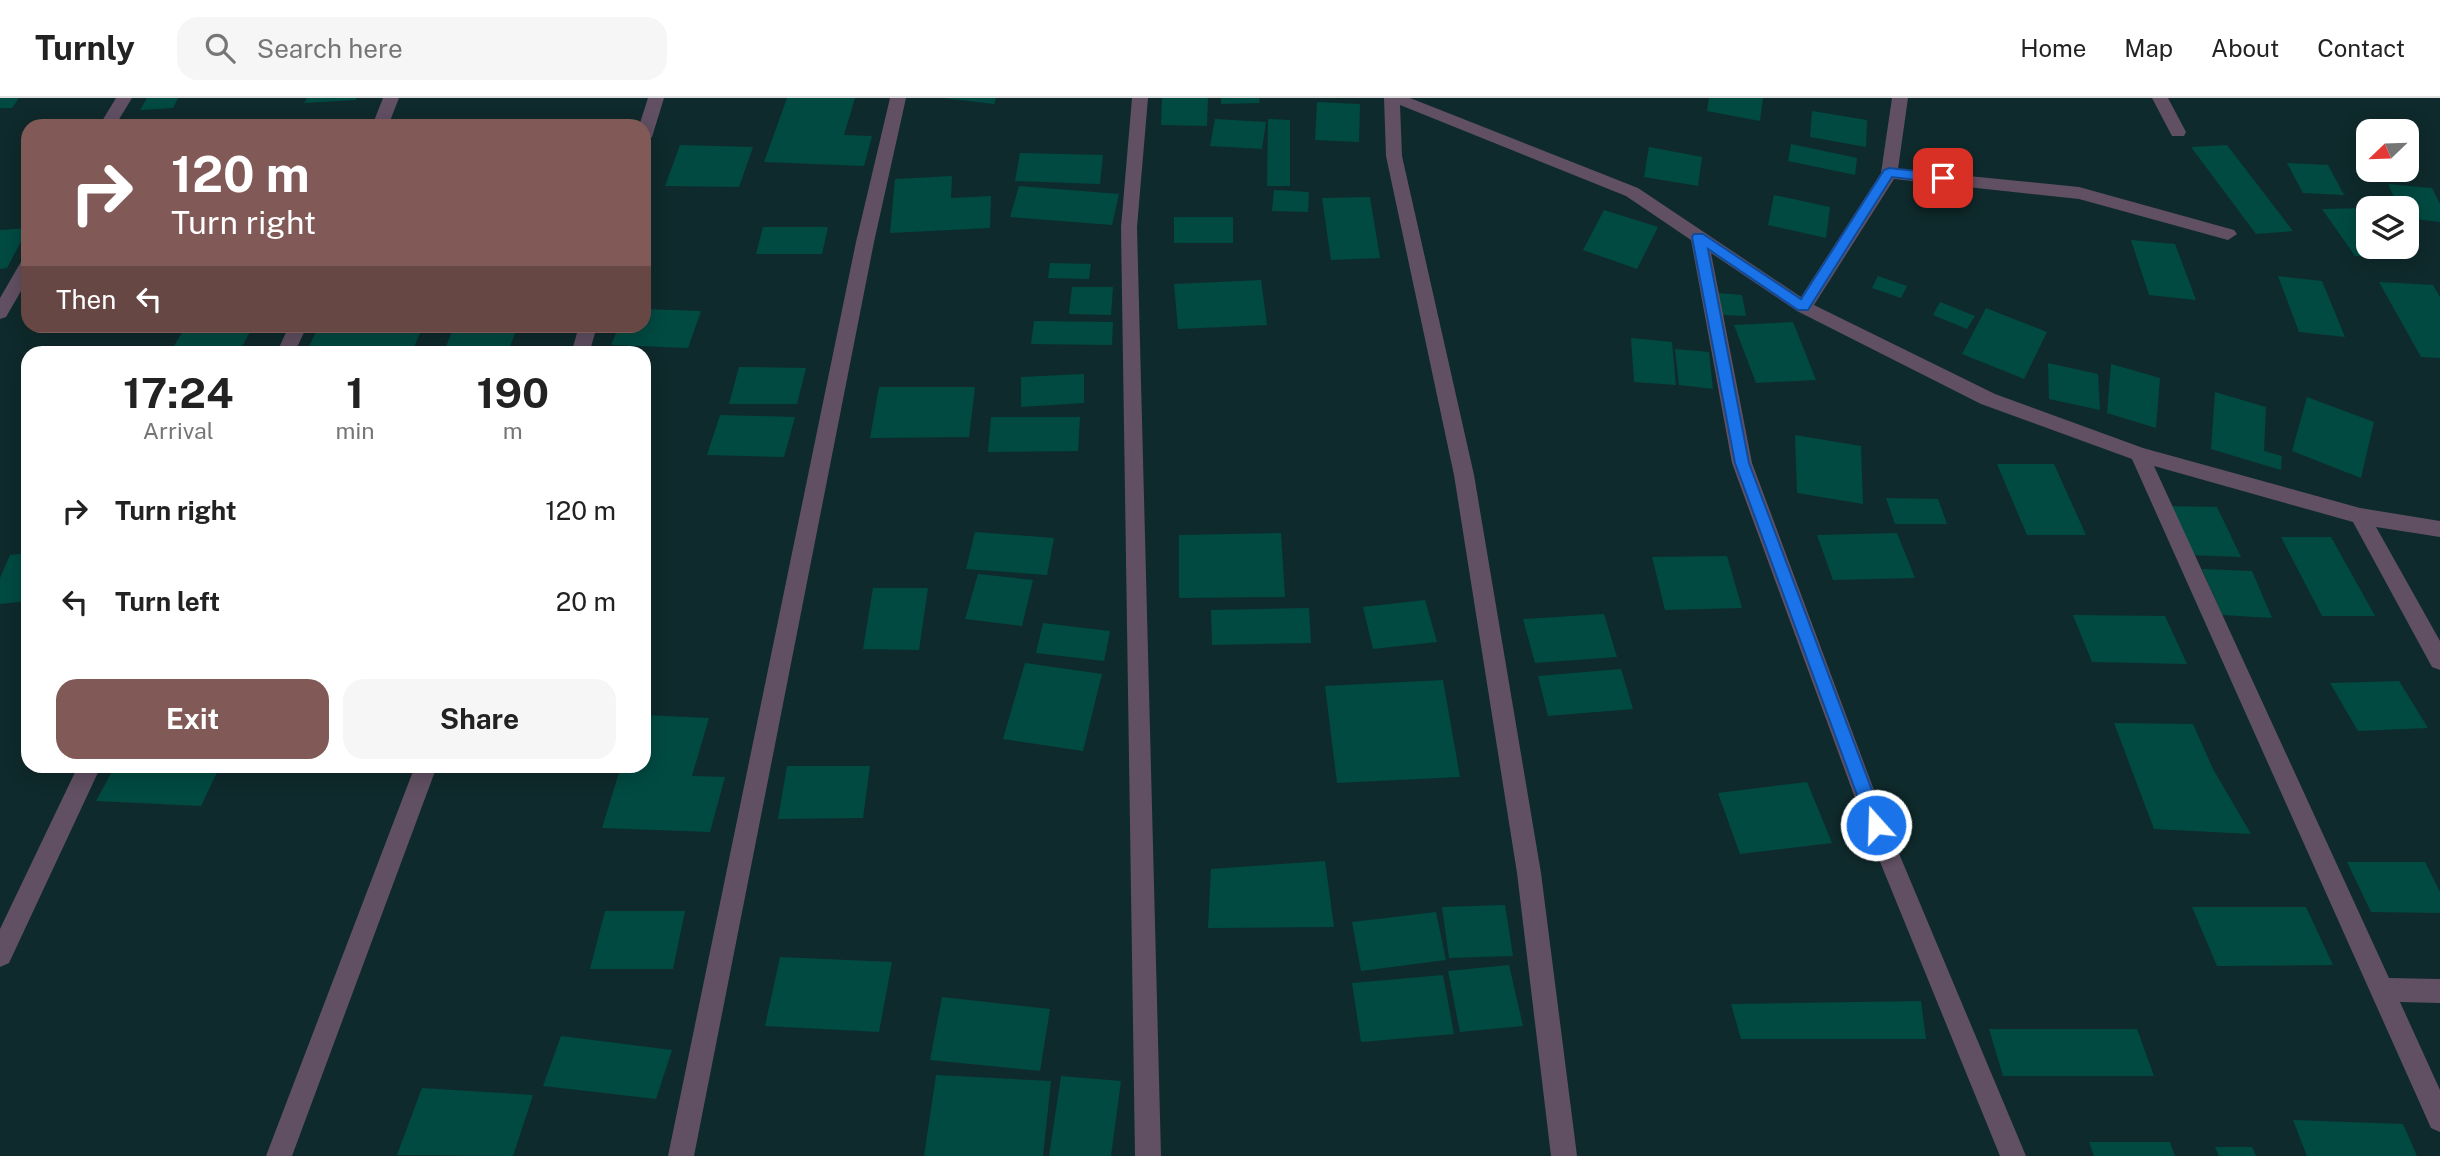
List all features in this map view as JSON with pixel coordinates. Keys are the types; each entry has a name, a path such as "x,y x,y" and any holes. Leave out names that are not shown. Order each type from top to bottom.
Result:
{"street":[{"path":"111,119 124,98"},
{"path":"383,119 391,98"},
{"path":"650,119 656,98"},
{"path":"681,1156 863,256 898,98"},
{"path":"1140,98 1129,227 1148,1156"},
{"path":"1564,1156 1529,873 1466,488 1394,156 1394,98 1632,192 1803,307 1987,399 2139,454 2360,516 2440,529"},
{"path":"1803,307 1889,173 1900,98"},
{"path":"2160,98 2178,132"},
{"path":"1889,173 2079,193 2228,234"},
{"path":"1699,237 1742,463 1876,825 2013,1156"},
{"path":"0,313 21,276"},
{"path":"2139,454 2440,1119"},
{"path":"2360,516 2440,661"},
{"path":"0,955 87,773"},
{"path":"279,1156 423,773"},
{"path":"2380,990 2440,991"}],"building":[{"path":"0,98 19,98 12,108 0,108"},
{"path":"147,98 178,98 173,108 140,110"},
{"path":"307,98 356,98 356,100 304,103"},
{"path":"787,98 855,98 844,135 872,136 864,166 764,162"},
{"path":"943,98 996,98 994,104"},
{"path":"1162,98 1208,98 1207,126 1161,125"},
{"path":"1221,98 1259,98 1260,103 1221,104"},
{"path":"1709,98 1763,98 1760,121 1707,111"},
{"path":"1317,102 1360,104 1359,142 1315,140"},
{"path":"1812,111 1867,120 1866,147 1810,137"},
{"path":"1215,119 1266,122 1262,149 1210,146"},
{"path":"1268,119 1290,120 1290,186 1267,186"},
{"path":"1791,144 1857,158 1855,175 1788,161"},
{"path":"680,145 753,147 739,187 665,186"},
{"path":"2227,145 2293,231 2256,234 2191,147"},
{"path":"1649,147 1702,157 1698,186 1644,177"},
{"path":"1020,153 1103,155 1100,184 1015,181"},
{"path":"2287,163 2328,165 2344,195 2303,193"},
{"path":"952,176 951,198 991,196 990,228 890,233 895,179"},
{"path":"2388,184 2432,188 2440,204 2440,222 2419,220 2419,196 2394,196"},
{"path":"1019,186 1119,194 1112,225 1010,217"},
{"path":"1274,190 1309,192 1308,212 1272,211"},
{"path":"1774,195 1830,207 1826,238 1768,225"},
{"path":"1370,197 1380,258 1331,260 1322,198"},
{"path":"2356,208 2356,256 2355,256 2322,209"},
{"path":"1604,210 1658,227 1637,269 1583,250"},
{"path":"1174,217 1233,217 1233,243 1174,243"},
{"path":"763,227 828,227 822,254 756,254"},
{"path":"21,228 21,241 7,268 0,269 0,230"},
{"path":"2131,240 2175,244 2196,300 2149,295"},
{"path":"1050,263 1091,264 1089,279 1048,278"},
{"path":"1878,276 1907,286 1901,298 1872,288"},
{"path":"2278,276 2322,281 2345,337 2299,332"},
{"path":"1261,280 1267,325 1178,329 1174,284"},
{"path":"2379,282 2433,285 2440,297 2440,358 2421,357"},
{"path":"1072,287 1113,287 1111,315 1069,314"},
{"path":"1718,293 1742,295 1746,316 1722,315"},
{"path":"1940,302 1975,316 1967,329 1933,315"},
{"path":"1986,308 2047,332 2024,379 1962,354"},
{"path":"651,309 701,311 688,348 611,345 616,333 651,333"},
{"path":"1034,321 1113,322 1112,345 1031,344"},
{"path":"1793,322 1816,380 1756,383 1734,325"},
{"path":"182,333 249,333 242,346 174,346"},
{"path":"316,333 420,333 414,346 309,346"},
{"path":"451,333 515,333 510,346 446,346"},
{"path":"1631,338 1672,342 1676,385 1634,382"},
{"path":"1675,349 1709,352 1713,389 1679,385"},
{"path":"2048,363 2098,374 2100,410 2049,399"},
{"path":"2111,364 2160,378 2156,428 2107,413"},
{"path":"739,367 806,368 797,404 729,404"},
{"path":"1084,374 1084,403 1021,407 1021,377"},
{"path":"879,387 975,387 969,437 870,438"},
{"path":"2215,392 2266,407 2264,451 2282,456 2281,470 2211,449"},
{"path":"2307,397 2374,422 2361,478 2292,451"},
{"path":"720,415 795,417 784,457 707,455"},
{"path":"991,417 1080,417 1078,451 988,452"},
{"path":"1795,435 1861,446 1863,504 1797,493"},
{"path":"1997,464 2054,464 2086,535 2027,535"},
{"path":"1886,498 1938,499 1947,524 1895,524"},
{"path":"2166,506 2217,507 2241,557 2188,555"},
{"path":"975,532 1054,538 1047,575 966,569"},
{"path":"1281,533 1285,597 1179,598 1179,535"},
{"path":"1897,533 1915,578 1833,580 1817,535"},
{"path":"2281,537 2331,537 2375,616 2322,616"},
{"path":"21,554 21,602 0,604 0,578 10,555"},
{"path":"1727,556 1742,608 1665,610 1652,557"},
{"path":"2202,569 2252,571 2272,618 2222,615"},
{"path":"978,574 1033,580 1022,626 965,619"},
{"path":"873,588 928,588 919,650 863,649"},
{"path":"1425,600 1437,642 1373,649 1363,607"},
{"path":"1309,608 1311,643 1212,645 1211,610"},
{"path":"1604,614 1617,657 1535,663 1523,619"},
{"path":"2073,615 2165,616 2187,664 2092,662"},
{"path":"1043,623 1110,631 1104,661 1036,653"},
{"path":"1025,663 1102,674 1083,751 1003,739"},
{"path":"1621,669 1633,709 1548,716 1538,676"},
{"path":"1443,680 1460,777 1337,783 1325,686"},
{"path":"2399,681 2428,728 2358,731 2330,683"},
{"path":"651,715 709,718 692,776 725,777 710,832 602,828 619,773 651,773"},
{"path":"2114,723 2193,724 2213,769 2251,834 2154,829"},
{"path":"787,766 870,766 863,818 778,819"},
{"path":"111,773 217,773 201,806 96,801"},
{"path":"1807,782 1832,843 1740,854 1718,793"},
{"path":"1325,861 1334,927 1208,928 1211,869"},
{"path":"2347,862 2425,862 2440,892 2440,913 2371,912"},
{"path":"1505,905 1513,956 1449,958 1442,907"},
{"path":"2192,907 2306,907 2333,965 2217,966"},
{"path":"605,911 685,911 673,969 590,969"},
{"path":"1436,912 1446,960 1361,971 1352,922"},
{"path":"780,957 892,962 879,1032 765,1026"},
{"path":"1509,965 1523,1026 1460,1032 1448,971"},
{"path":"1443,975 1454,1034 1361,1042 1352,983"},
{"path":"942,997 1050,1009 1040,1071 930,1060"},
{"path":"1921,1001 1926,1039 1741,1039 1731,1004"},
{"path":"1989,1029 2137,1029 2154,1076 2003,1076"},
{"path":"561,1036 672,1050 656,1099 543,1086"},
{"path":"936,1075 1051,1081 1043,1156 924,1156"},
{"path":"1061,1076 1121,1081 1111,1156 1049,1156"},
{"path":"422,1088 533,1095 513,1156 397,1155"},
{"path":"2293,1120 2403,1124 2417,1156 2307,1156"},
{"path":"2089,1142 2170,1142 2175,1156 2094,1156"},
{"path":"2215,1147 2252,1147 2256,1156 2219,1156"}],"route":[{"path":"1876,825 1742,463 1699,237 1803,307 1889,173 1943,178"}]}
